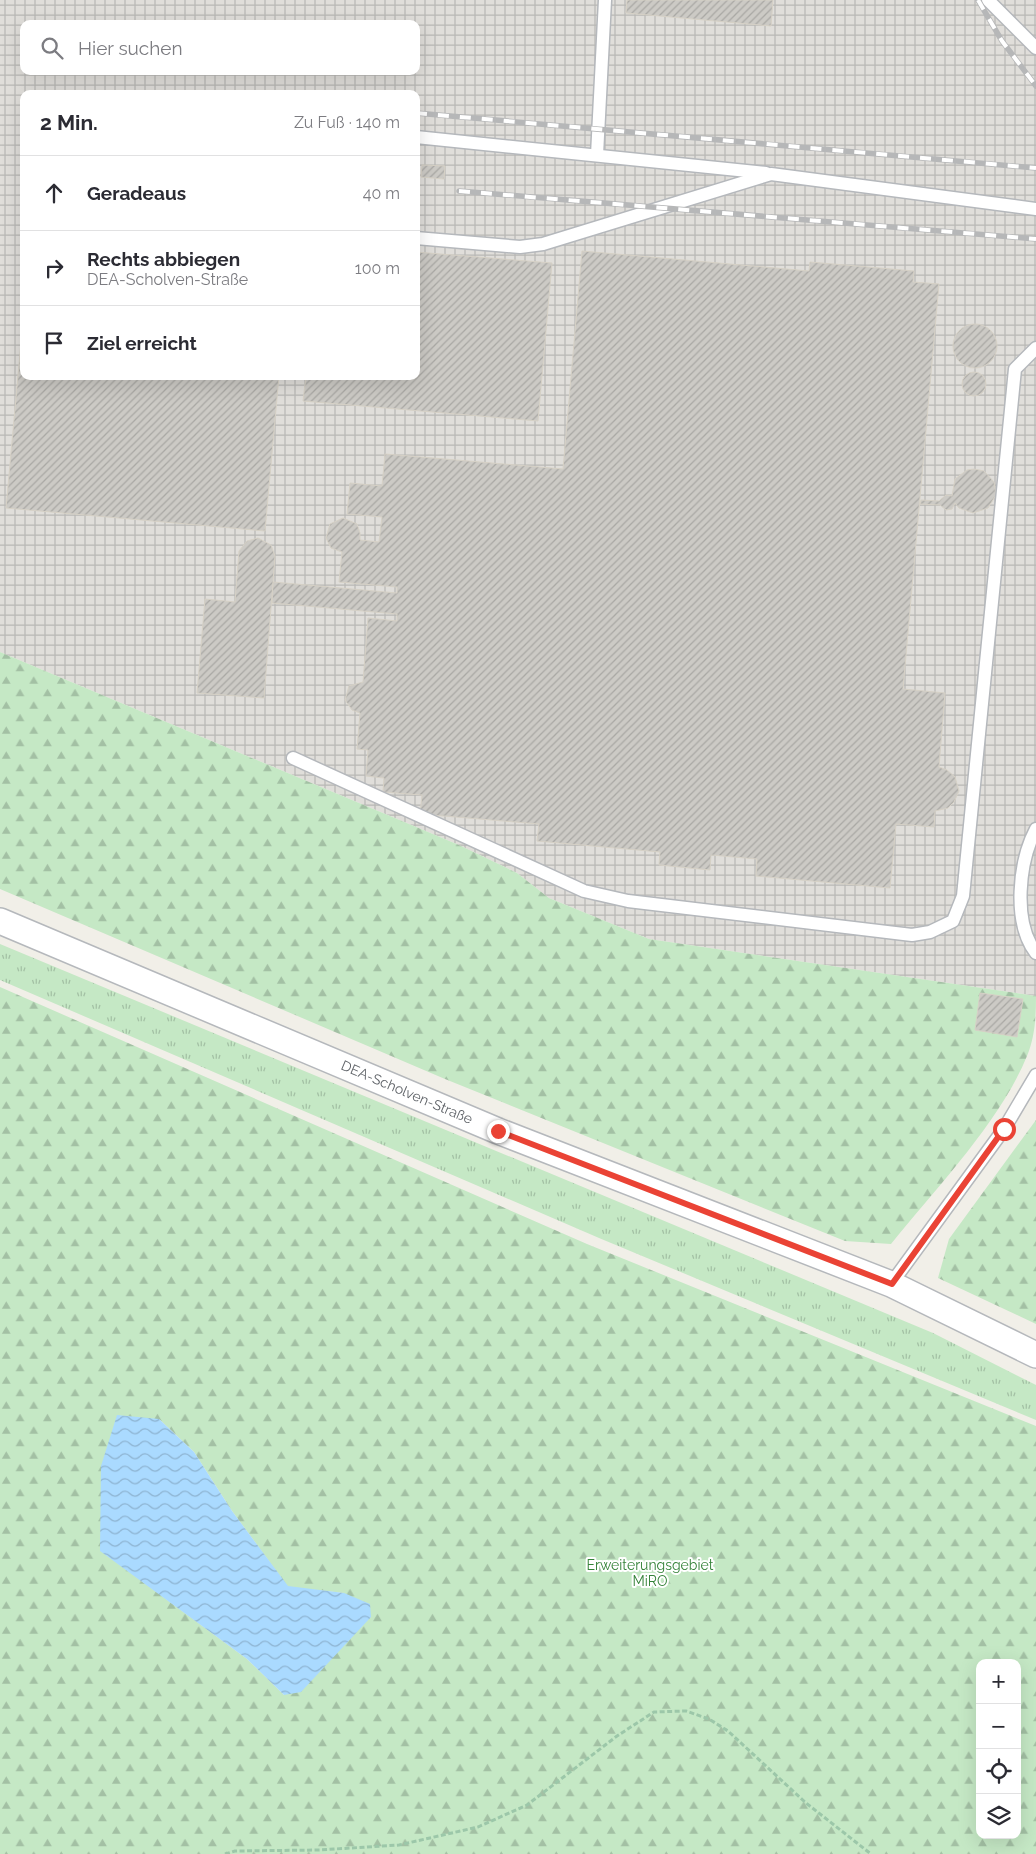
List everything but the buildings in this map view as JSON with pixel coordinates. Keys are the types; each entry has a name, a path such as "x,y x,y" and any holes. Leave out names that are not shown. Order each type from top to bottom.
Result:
{"street":[{"name":"DEA-Scholven-Straße","path":"0,922 498,1131 892,1284 1036,1355"}],"lane":[{"path":"597,155 605,0"},
{"path":"988,0 1036,48"},
{"path":"420,137 771,174 1036,210"},
{"path":"420,238 520,247 543,244 771,174"},
{"path":"293,758 584,891 628,901 912,935 930,932 953,920 963,896 1015,369 1036,348"},
{"path":"1036,829 1024,857 1021,875 1022,918 1031,947 1036,953"},
{"path":"892,1284 1004,1129 1036,1075"}],"path":[{"path":"226,1854 235,1851 319,1850 399,1844 478,1827 527,1805 617,1736 654,1712 686,1711 709,1719 728,1731 806,1803 870,1854"}],"shaded area":[{"path":"0,0 1036,0 1036,996 649,939 549,898 517,873 459,845 0,652"}],"green space":[{"path":"0,652 459,845 517,873 549,898 649,939 1036,996 1032,1042 1027,1056 1015,1081 984,1130 891,1244 845,1241 445,1079 0,889"},
{"path":"0,944 933,1333 1036,1385 1036,1420 599,1238 0,980"},
{"name":"Erweiterungsgebiet MiRO","path":"0,987 587,1244 1036,1426 1036,1854 0,1854","holes":["159,1419 194,1452 232,1511 288,1587 344,1593 284,1695 247,1659 101,1551"]},
{"path":"1036,1120 1036,1324 938,1278 949,1239"}],"water":[{"path":"117,1415 159,1419 194,1452 232,1511 288,1586 344,1593 370,1604 371,1617 301,1692 284,1695 247,1659 100,1551 101,1466"}],"railway":[{"path":"978,0 1002,41 1036,86"},
{"path":"420,113 1036,168"},
{"path":"459,191 1036,239"}],"route":[{"path":"498,1131 892,1284 1004,1129"}]}
